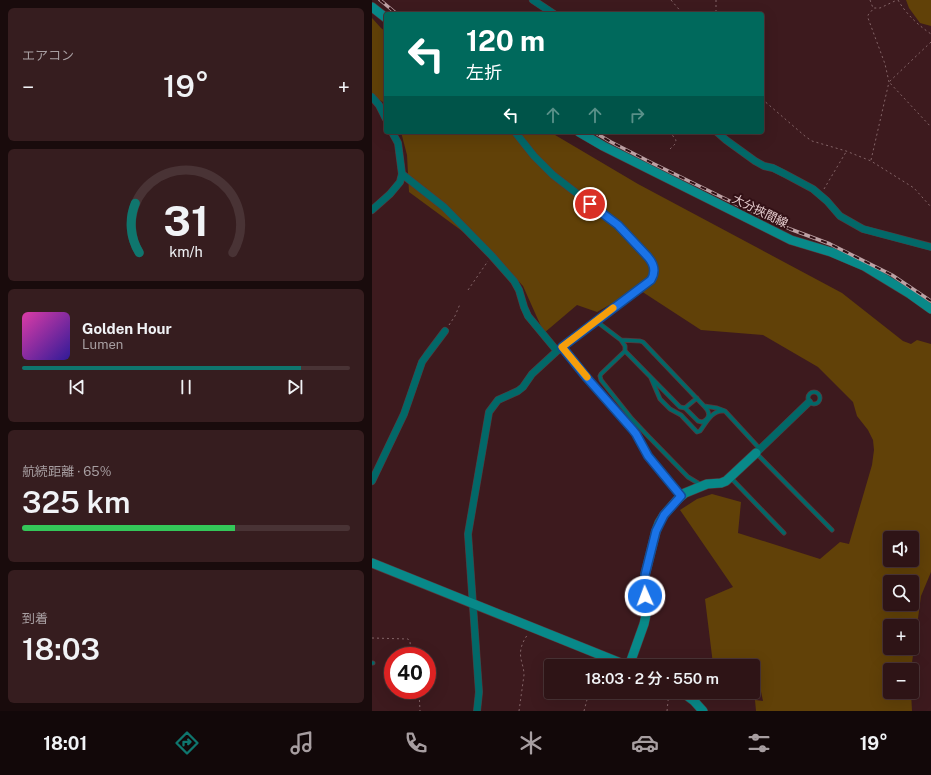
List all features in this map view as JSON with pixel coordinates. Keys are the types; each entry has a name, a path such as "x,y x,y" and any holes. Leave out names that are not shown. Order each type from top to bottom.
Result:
{"street":[{"path":"533,0 551,12"},
{"path":"372,7 384,16"},
{"path":"372,97 379,105 384,115"},
{"path":"372,210 390,194 400,182 402,174 398,143 393,134"},
{"path":"477,711 479,692 468,534 489,412 498,400 518,391 523,387 532,374 560,349 651,280 654,275 653,264 648,257 618,225 553,175 534,156 517,134"},
{"name":"大分挾間線","path":"582,134 603,146 791,240 831,252 864,266 910,294 931,309"},
{"path":"719,134 764,166 773,168 814,189 840,216 863,229 931,247"},
{"path":"402,174 444,206 514,281 519,290 528,316 587,378 632,429 648,456 681,496"},
{"path":"372,481 404,414 422,362 445,331"},
{"path":"632,659 646,615 645,575 656,531 664,515 681,496 700,486 723,483 730,478 809,402"},
{"path":"372,563 611,659"},
{"path":"691,699 703,711"}],"lane":[{"path":"596,321 621,340 626,346 625,351 601,374 601,380 632,419 683,472 700,486"},
{"path":"621,340 643,342 708,410 709,415 706,420 702,422 698,421 685,408 680,407 625,351"},
{"path":"651,378 660,399 670,409 681,415 697,432 700,431 714,412 726,412"},
{"path":"685,408 697,398"},
{"path":"704,406 722,409 726,412 758,451 832,530"},
{"path":"730,478 784,533"}],"path":[{"path":"671,0 681,12"},
{"path":"716,0 716,12"},
{"path":"870,0 874,9"},
{"path":"871,161 889,82 885,64 868,15 874,9 898,0 918,26 931,34"},
{"path":"889,82 931,42"},
{"path":"889,82 931,127"},
{"path":"764,101 812,141 846,151 871,161 914,188 931,207"},
{"path":"670,149 675,144 676,140 672,134"},
{"path":"820,195 846,151"},
{"path":"468,290 492,256"},
{"path":"445,331 455,316 460,304"},
{"path":"519,711 524,674 521,650 524,640 533,628"},
{"path":"372,638 408,639 410,641 411,647"},
{"path":"419,699 420,711"},
{"path":"584,711 587,699"},
{"path":"666,711 668,699"}],"shaded area":[{"path":"906,0 931,0 931,26 920,23 909,8"},
{"path":"372,18 384,30 384,103 372,95"},
{"path":"402,134 553,134 638,184 842,293 903,341 911,344 917,340 931,344 931,572 921,596 919,611 919,575 883,575 883,611 919,611 918,619 883,619 883,655 913,655 912,663 883,663 883,699 911,699 912,711 756,711 755,700 763,701 760,687 760,659 712,659 705,599 733,587 680,510 697,499 712,494 741,502 738,533 820,559 840,542 849,544 872,465 874,450 873,440 868,430 857,416 853,402 818,367 763,335 701,330 638,289 597,312 577,305 544,333 523,286 492,253 409,192 407,155"}],"railway":[{"path":"380,0 395,12"},
{"path":"597,134 652,163 738,205 790,229 830,244 892,275 931,301"}],"slow traffic":[{"path":"587,377 562,347 613,308"}],"route":[{"path":"590,204 623,230 652,261 654,268 654,275 651,280 562,347 636,434 648,456 681,496 664,515 656,531 646,568 645,596"}]}
